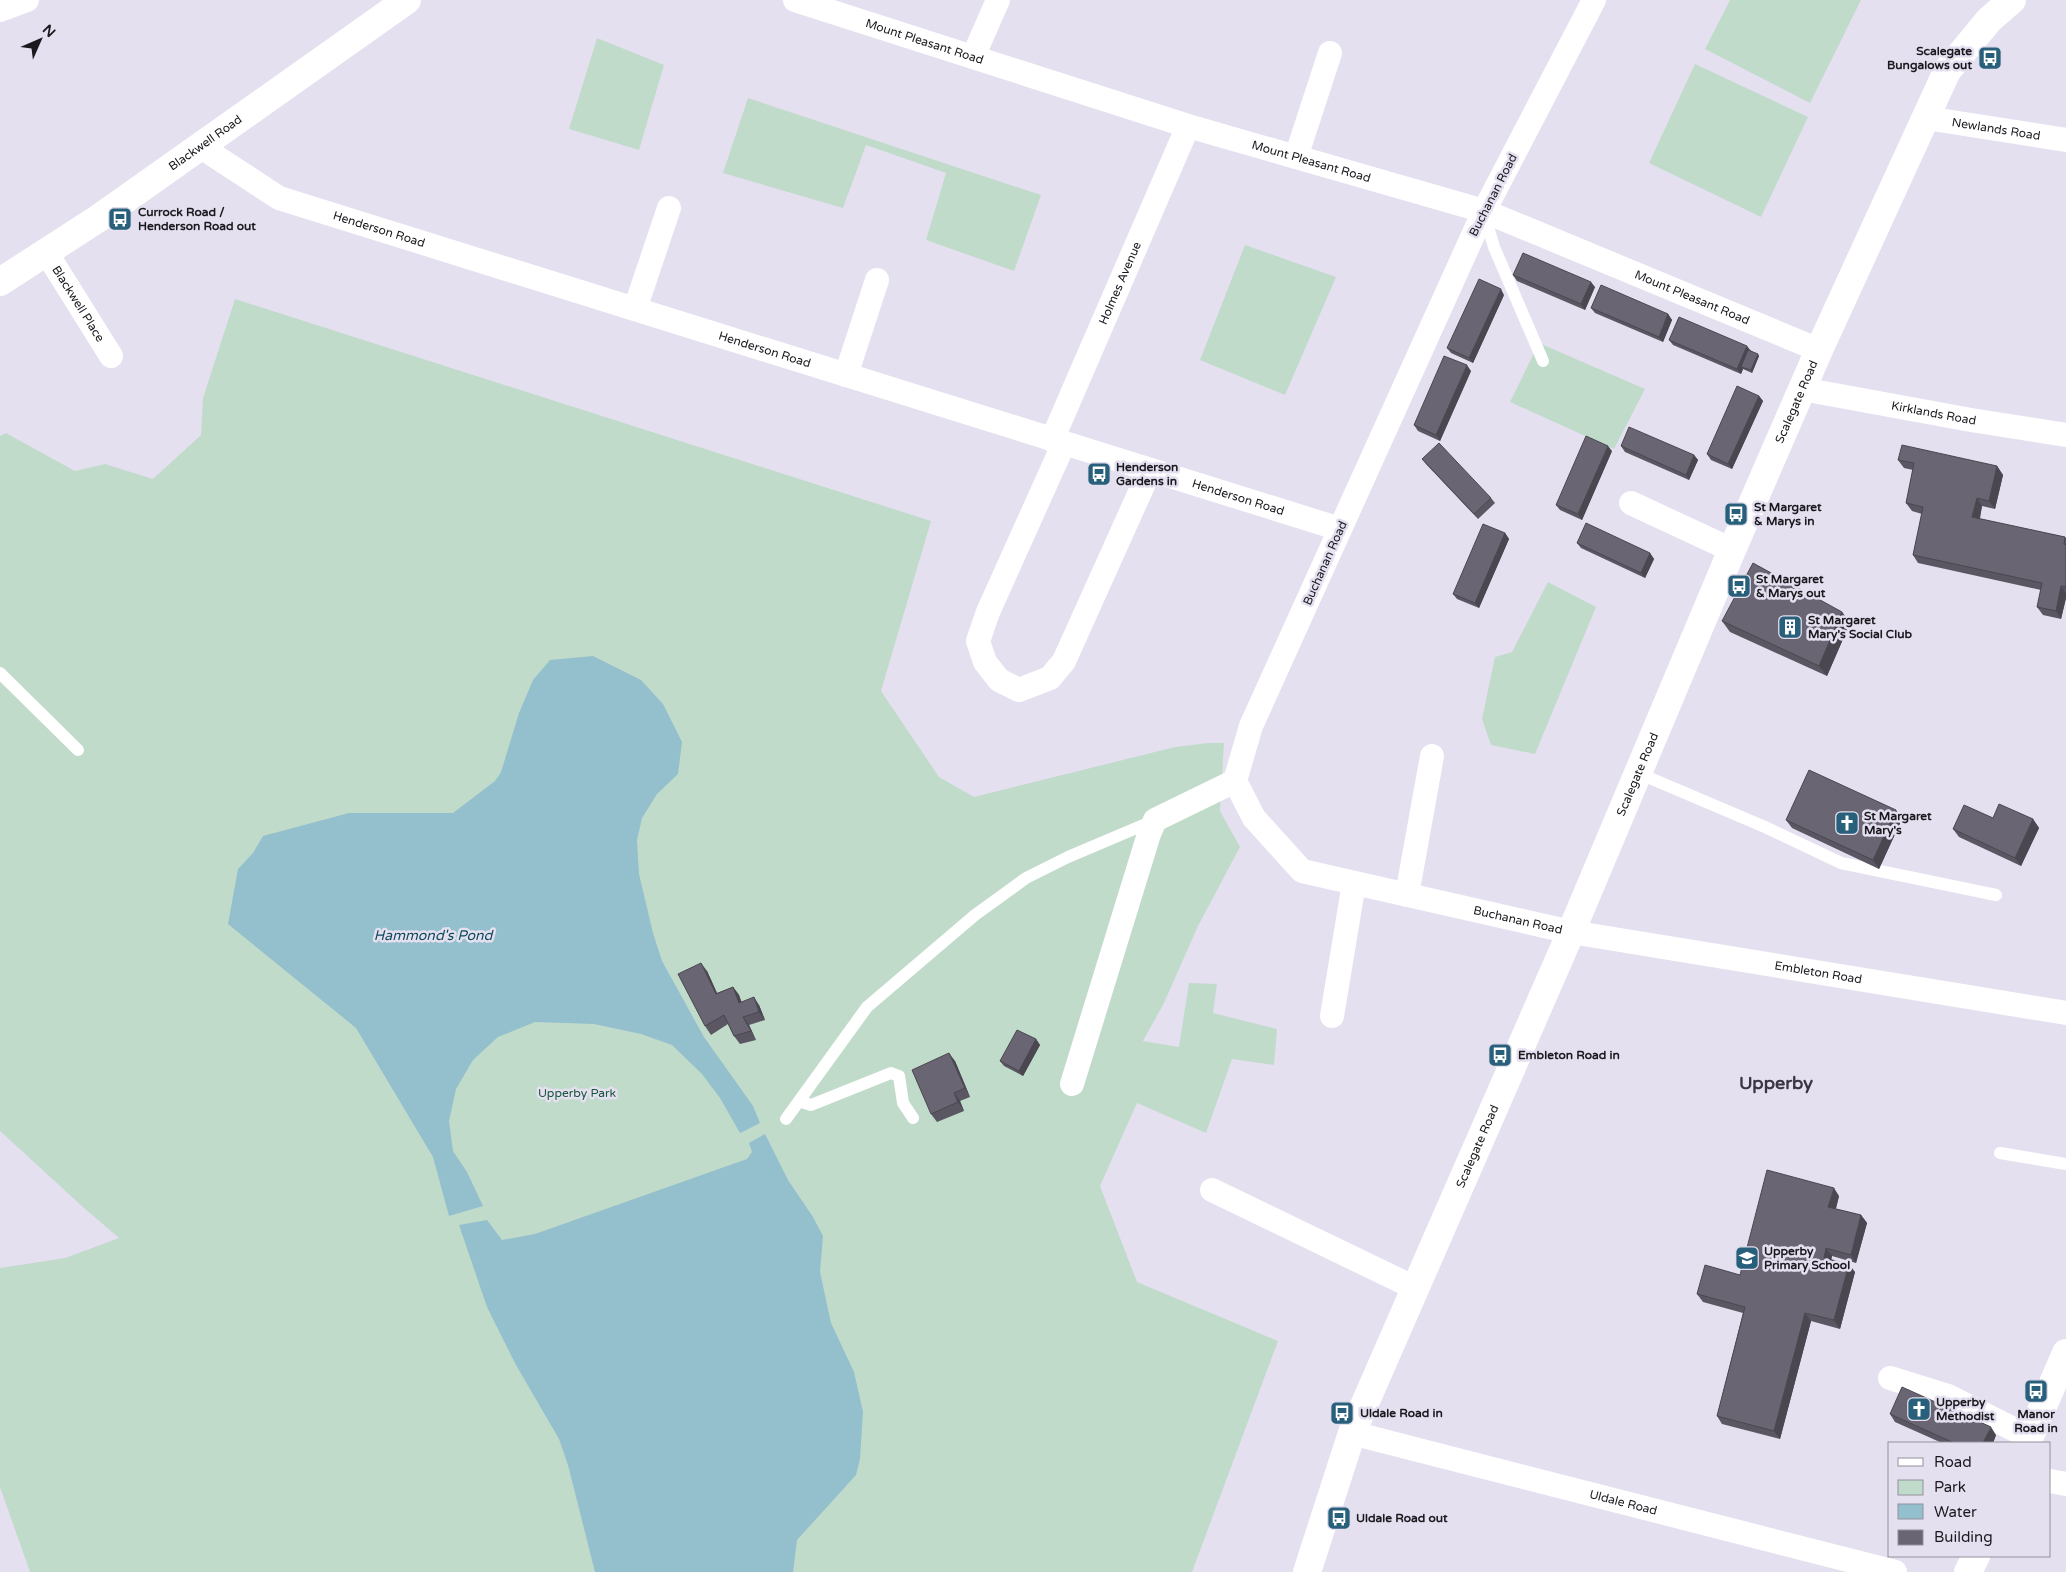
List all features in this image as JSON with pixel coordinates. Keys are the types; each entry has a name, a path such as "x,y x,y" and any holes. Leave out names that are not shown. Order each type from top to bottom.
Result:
{"street":[{"path":"0,10 27,0"},
{"name":"Blackwell Road","path":"0,282 99,218 407,0"},
{"name":"Mount Pleasant Road","path":"795,0 1188,126 1484,211 1819,350"},
{"path":"973,57 998,0"},
{"name":"Buchanan Road","path":"1571,932 1302,871 1254,818 1235,781 1251,726 1484,211 1594,0"},
{"name":"Scalegate Road","path":"1307,1572 1352,1433 1571,932 1732,550 1819,350 1947,71 1989,20 2012,0"},
{"path":"1296,157 1330,53"},
{"name":"Newlands Road","path":"1926,118 2066,140"},
{"name":"Holmes Avenue","path":"1150,470 1064,661 1050,678 1019,690 999,680 986,662 978,641 988,612 1188,126"},
{"name":"Henderson Road","path":"201,147 279,198 1340,529"},
{"path":"635,309 669,208"},
{"name":"Blackwell Place","path":"46,252 111,356"},
{"path":"846,375 877,280"},
{"name":"Kirklands Road","path":"1802,389 1971,420 2066,435"},
{"path":"1631,503 1732,550"},
{"path":"1407,895 1432,756"},
{"path":"1072,1084 1149,834 1155,820 1235,781"},
{"path":"1332,1016 1354,883"},
{"name":"Embleton Road","path":"1571,932 2066,1013"},
{"path":"1212,1190 1415,1288"},
{"path":"1890,1378 1948,1396 2028,1440 2066,1353"},
{"name":"Uldale Road","path":"1352,1433 1895,1572"},
{"path":"2051,1481 2066,1484"},
{"path":"1968,1572 1976,1557"}],"lane":[{"path":"1484,211 1494,247 1543,361"},
{"path":"0,673 78,750"},
{"path":"1638,773 1765,827 1841,863 1996,896"},
{"path":"786,1119 867,1007 975,915 1026,878 1068,857 1155,820"},
{"path":"799,1101 811,1104 891,1073 899,1076 903,1103 912,1118"},
{"path":"2000,1153 2066,1164"}],"green space":[{"path":"1730,0 1861,0 1810,103 1705,49"},
{"path":"597,38 664,65 639,150 569,129"},
{"path":"1695,64 1808,117 1761,217 1649,163"},
{"path":"748,98 1041,195 1014,271 926,240 946,173 866,145 843,208 723,173"},
{"path":"1245,245 1336,277 1285,395 1200,360"},
{"name":"Upperby Park","path":"235,299 931,521 881,691 939,777 974,797 1175,747 1224,743 1220,811 1240,847 1198,926 1164,1003 1143,1041 1179,1047 1189,983 1217,984 1213,1013 1277,1029 1274,1065 1232,1059 1206,1133 1137,1103 1100,1186 1137,1282 1278,1341 1192,1572 30,1572 0,1487 0,1268 65,1258 119,1238 0,1131 0,436 6,433 75,471 105,464 153,479 201,435 203,398"},
{"path":"1539,343 1645,389 1614,449 1510,402"},
{"path":"1548,582 1596,607 1535,754 1491,745 1482,719 1495,657 1512,652"}],"water":[{"name":"Hammond's Pond","path":"593,656 641,680 663,704 682,742 678,774 657,794 642,818 637,840 639,874 653,933 662,961 704,1037 753,1106 760,1123 740,1133 720,1098 702,1074 672,1045 641,1034 594,1024 535,1022 498,1037 473,1060 456,1089 449,1121 453,1151 467,1172 483,1206 449,1216 433,1157 356,1028 228,924 238,869 253,853 263,836 349,813 453,813 495,781 501,772 519,713 533,680 550,660"},
{"path":"765,1134 788,1180 813,1217 823,1236 820,1272 831,1323 854,1372 863,1412 860,1459 856,1475 797,1540 793,1572 595,1572 568,1465 559,1439 516,1365 487,1307 459,1225 487,1220 502,1240 535,1234 747,1159 752,1152 749,1143"}],"building":[{"path":"1523,253 1591,282 1581,304 1513,275"},
{"path":"1479,279 1501,289 1469,358 1447,348"},
{"path":"1601,285 1668,314 1659,337 1591,308"},
{"path":"1679,317 1747,346 1737,369 1669,340"},
{"path":"1748,350 1758,354 1751,370 1741,367"},
{"path":"1444,356 1467,365 1436,435 1414,425"},
{"path":"1737,386 1759,396 1728,464 1707,454"},
{"path":"1629,427 1694,455 1686,475 1621,446"},
{"path":"1586,436 1608,446 1578,514 1556,505"},
{"path":"1439,443 1491,498 1474,514 1422,459"},
{"path":"1902,445 1997,466 1989,501 1977,498 1972,517 2065,537 2066,587 2061,586 2056,611 2037,607 2042,583 1913,555 1923,507 1906,503 1914,463 1898,460"},
{"path":"1586,523 1650,553 1641,573 1577,543"},
{"path":"1483,524 1505,533 1475,603 1453,594"},
{"name":"St Margaret Mary's Social Club","path":"1753,563 1842,612 1819,666 1722,621"},
{"name":"St Margaret Mary's","path":"1809,770 1896,810 1873,860 1786,820"},
{"path":"1999,804 2033,819 2015,858 1953,829 1964,805 1993,818"},
{"path":"701,963 716,994 733,987 739,1003 754,997 759,1012 743,1017 751,1031 734,1036 724,1015 705,1026 678,974"},
{"path":"1017,1030 1036,1039 1019,1071 1000,1061"},
{"path":"949,1053 965,1088 954,1093 958,1102 931,1114 912,1070"},
{"path":"1767,1170 1834,1188 1828,1207 1861,1215 1851,1255 1826,1248 1824,1258 1849,1264 1834,1320 1805,1313 1774,1431 1717,1416 1745,1307 1697,1294 1705,1265 1740,1275"},
{"name":"Upperby Methodist","path":"1902,1387 1991,1427 1984,1442 1952,1442 1890,1414"}],"place":[{"name":"Scalegate Bungalows out","path":"1990,58"},
{"name":"Currock Road / Henderson Road out","path":"120,219"},
{"name":"Henderson Gardens in","path":"1099,474"},
{"name":"St Margaret & Marys in","path":"1736,514"},
{"name":"St Margaret & Marys out","path":"1739,586"},
{"name":"St Margaret Mary's Social Club","path":"1790,627"},
{"name":"St Margaret Mary's","path":"1847,823"},
{"name":"Embleton Road in","path":"1500,1055"},
{"name":"Upperby Primary School","path":"1747,1258"},
{"name":"Manor Road in","path":"2036,1391"},
{"name":"Upperby Methodist","path":"1919,1409"},
{"name":"Uldale Road in","path":"1342,1413"},
{"name":"Uldale Road out","path":"1339,1518"}],"district":[{"name":"Upperby","path":"1776,1083"}]}
